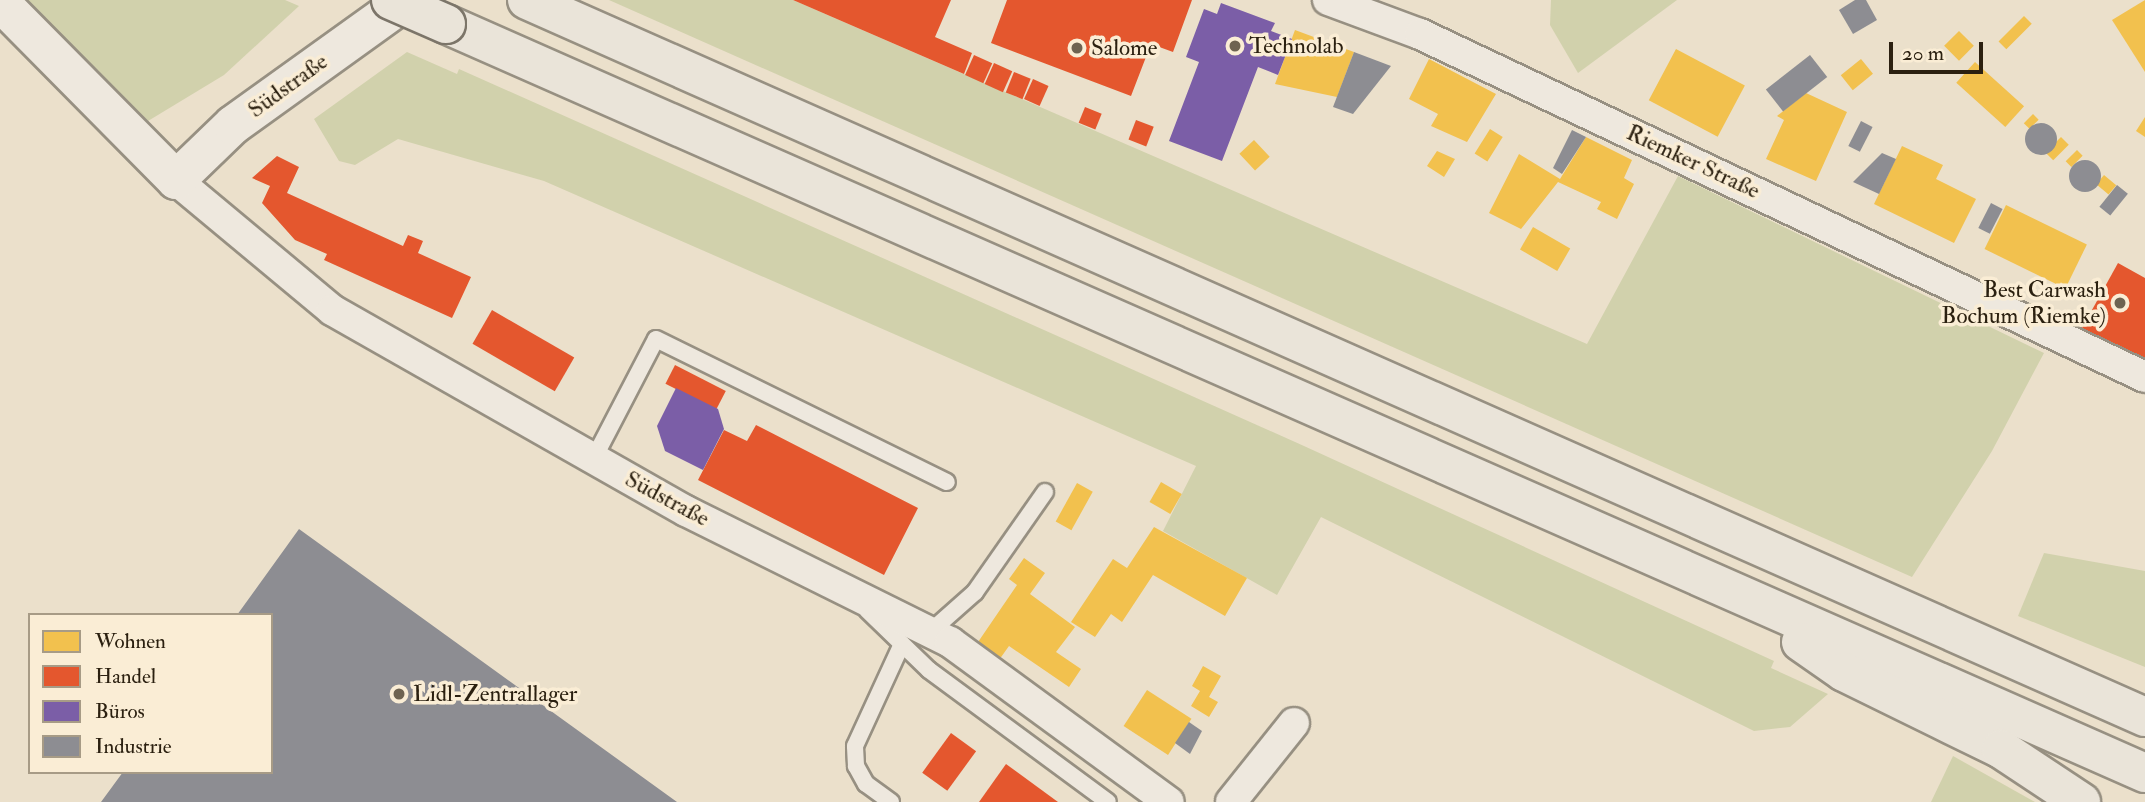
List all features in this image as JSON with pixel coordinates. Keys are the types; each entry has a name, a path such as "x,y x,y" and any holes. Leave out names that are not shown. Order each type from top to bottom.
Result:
{"highway":[{"path":"391,0 1725,592 2145,773"},
{"path":"527,0 2145,717"},
{"path":"1725,592 1844,672 2001,748 2081,802"}],"street":[{"name":"Südstraße","path":"176,180 233,125 407,0"},
{"name":"Riemker Straße","path":"1328,0 1420,34 2056,332 2145,377"},
{"name":"Südstraße","path":"0,2 176,180 332,310 593,460 930,632 1168,802"},
{"path":"1231,802 1294,723"}],"lane":[{"path":"593,460 656,339 947,482"},
{"path":"930,632 975,592 1045,492"},
{"path":"848,592 902,644 1109,801"},
{"path":"891,802 866,784 856,766 855,746 902,644"}],"green space":[{"path":"19,0 285,0 299,6 224,75 148,121"},
{"path":"609,0 793,0 1587,344 1678,176 2044,353 1992,451 1912,577"},
{"path":"1551,0 1677,0 1578,73 1550,25"},
{"path":"407,52 457,74 459,69 1304,446 1774,661 1771,668 1828,694 1790,727 1754,731 1321,517 1277,595 1163,531 1196,466 544,181 398,139 355,165 339,161 314,119"},
{"path":"2044,553 2145,571 2145,667 2018,616"},
{"path":"1953,756 2035,802 1931,802"}],"building: Wohnen":[{"path":"2145,0 2145,72 2112,20"},
{"path":"2024,16 2032,24 2006,49 1999,41"},
{"path":"1295,30 1354,52 1337,97 1275,84"},
{"path":"1959,31 1974,46 1959,61 1944,46"},
{"path":"1676,49 1745,86 1718,137 1649,100"},
{"path":"1429,59 1496,94 1467,142 1431,126 1438,114 1409,99"},
{"path":"1861,59 1873,74 1853,90 1841,75"},
{"path":"1975,62 2024,106 2005,127 1956,83"},
{"path":"1806,93 1847,112 1816,181 1766,159 1784,120 1777,116"},
{"path":"2033,114 2039,120 2029,129 2024,123"},
{"path":"2145,117 2145,137 2136,131"},
{"path":"1490,129 1503,137 1487,162 1475,154"},
{"path":"1586,137 1632,160 1624,178 1634,184 1617,219 1597,209 1601,202 1558,182 1521,229 1489,213 1519,154 1560,179"},
{"path":"2061,137 2069,145 2053,160 2045,153"},
{"path":"1254,140 1270,157 1255,170 1239,154"},
{"path":"1902,146 1943,165 1936,179 1976,199 1954,243 1874,204"},
{"path":"2077,150 2083,156 2071,167 2066,161"},
{"path":"1437,151 1455,159 1444,177 1427,166"},
{"path":"2104,175 2116,185 2109,194 2096,184"},
{"path":"2006,205 2087,244 2065,288 1985,249"},
{"path":"1533,227 1570,248 1557,271 1520,250"},
{"path":"1161,482 1182,494 1170,514 1150,502"},
{"path":"1077,483 1093,492 1071,530 1056,521"},
{"path":"1154,527 1247,578 1225,616 1153,575 1122,622 1111,614 1095,637 1071,622 1113,559 1127,568"},
{"path":"1024,558 1045,573 1030,594 1075,627 1056,652 1081,669 1069,687 1009,646 999,660 976,645 1017,585 1009,579"},
{"path":"1203,666 1221,676 1209,697 1218,702 1209,717 1191,706 1200,691 1192,686"},
{"path":"1147,690 1191,719 1168,755 1124,726"}],"building: Handel":[{"path":"793,0 951,0 935,37 972,53 964,74"},
{"name":"Salome","path":"1007,0 1192,0 1173,52 1151,44 1131,96 991,43"},
{"path":"974,55 992,63 983,83 965,75"},
{"path":"994,63 1012,71 1003,92 985,84"},
{"path":"1014,72 1031,79 1022,99 1006,92"},
{"path":"1033,79 1049,86 1040,106 1024,99"},
{"path":"1085,107 1102,114 1095,130 1079,123"},
{"path":"1136,120 1154,127 1146,146 1128,140"},
{"path":"277,156 299,167 287,193 403,246 408,235 423,241 418,253 471,277 452,318 324,260 327,254 295,240 262,203 270,186 252,178"},
{"name":"Best Carwash Bochum (Riemke)","path":"2118,263 2145,278 2145,359 2082,328"},
{"path":"492,310 574,358 555,391 472,344"},
{"path":"675,365 726,391 716,410 665,384"},
{"path":"756,425 918,508 884,575 698,480 724,430 747,441"},
{"path":"951,733 976,751 947,791 922,773"},
{"path":"1006,764 1058,802 979,802"}],"building: Büros":[{"path":"1221,3 1275,23 1271,31 1292,39 1278,75 1258,67 1222,161 1169,141 1199,62 1186,57 1204,9 1217,14"},
{"path":"676,388 718,409 724,429 703,470 665,451 657,426"}],"building: Industrie":[{"path":"1855,0 1866,0 1877,20 1853,34 1839,10"},
{"path":"1354,52 1391,66 1353,114 1333,107"},
{"path":"1810,55 1827,77 1783,112 1766,89"},
{"path":"1861,121 1873,127 1860,152 1848,146"},
{"path":"2041,123 2052,128 2057,139 2052,150 2041,155 2030,150 2025,139 2030,128"},
{"path":"1572,130 1586,137 1562,174 1553,168"},
{"path":"1882,153 1896,159 1879,194 1853,182"},
{"path":"2085,160 2096,165 2101,176 2096,187 2085,192 2074,187 2069,176 2074,165"},
{"path":"2117,185 2128,194 2110,216 2099,207"},
{"path":"1991,203 2003,209 1990,234 1978,228"},
{"name":"Lidl-Zentrallager","path":"299,529 677,802 101,802 122,774 273,774 273,613 238,613"},
{"path":"1189,722 1202,731 1190,754 1175,743"}],"place":[{"name":"Technolab","path":"1235,46"},
{"name":"Salome","path":"1077,48"},
{"name":"Best Carwash Bochum (Riemke)","path":"2120,303"},
{"name":"Lidl-Zentrallager","path":"399,694"}]}
